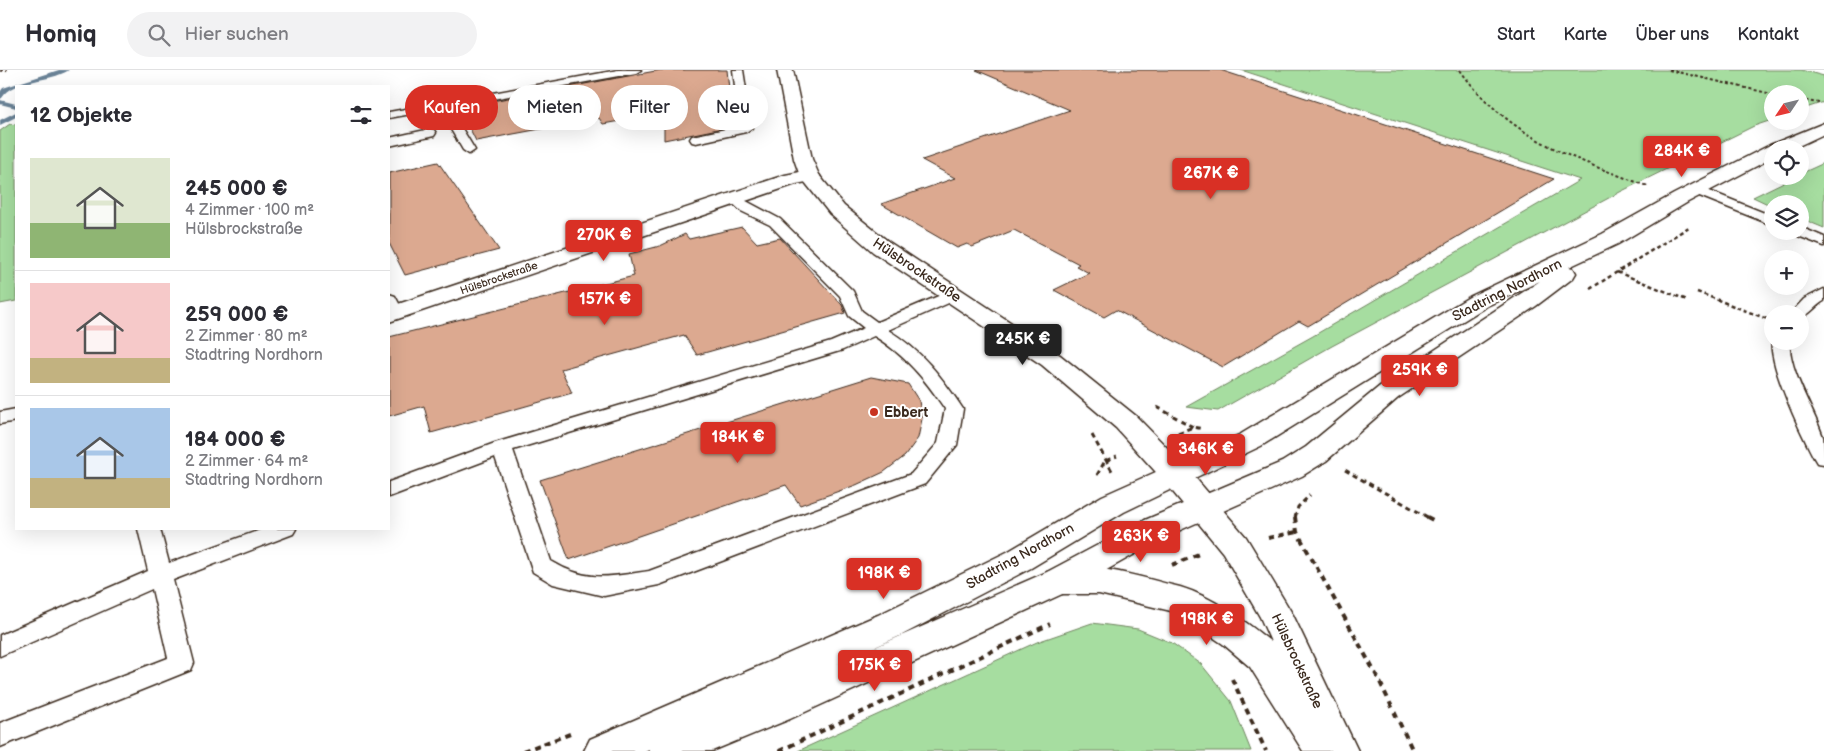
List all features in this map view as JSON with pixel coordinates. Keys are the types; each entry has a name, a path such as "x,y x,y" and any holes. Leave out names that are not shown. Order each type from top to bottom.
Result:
{"main road":[{"name":"Hülsbrockstraße","path":"785,70 803,159 810,176 832,204 881,247 1051,360 1126,422 1204,507 1235,546 1276,615 1338,751"},
{"path":"1797,140 1824,128"},
{"name":"Stadtring Nordhorn","path":"604,751 890,625 1019,560 1113,504 1250,440 1479,301 1610,239 1764,155"},
{"name":"Hülsbrockstraße","path":"391,309 792,179 810,176"},
{"name":"Stadtring Nordhorn","path":"668,751 777,708 1060,582 1156,528 1269,481 1292,469 1316,454 1389,392 1528,301 1610,239"},
{"name":"Stadtring Nordhorn","path":"1060,582 1099,581 1180,600 1236,634 1263,657 1325,751"}],"lane":[{"path":"498,95 636,70"},
{"path":"696,139 746,128 738,70"},
{"path":"390,115 405,112"},
{"path":"457,130 469,150"},
{"path":"390,142 430,134"},
{"path":"1697,190 1764,218"},
{"path":"502,447 541,566 561,578 604,587 651,579 918,479 947,445 954,409 934,381 902,346 875,329 855,313 847,294 776,222 746,208 735,199"},
{"path":"1809,236 1824,242"},
{"path":"1807,305 1824,294"},
{"path":"390,490 502,447 837,346 954,295"},
{"path":"1780,350 1786,371 1824,458"},
{"path":"0,418 15,415"},
{"path":"0,735 182,663 149,530"},
{"path":"0,646 161,575 282,530"}],"path":[{"path":"0,72 7,70"},
{"path":"1460,70 1476,92 1506,119 1545,145 1585,163 1648,186"},
{"path":"1668,70 1764,92"},
{"path":"1809,102 1824,104"},
{"path":"1617,272 1687,300"},
{"path":"1697,292 1764,318"},
{"path":"1181,432 1194,427 1211,428"},
{"path":"1114,473 1105,461 1116,457"},
{"path":"1343,469 1433,520"},
{"path":"1298,506 1294,517 1297,532 1378,678 1412,751"},
{"path":"1282,534 1297,532"},
{"path":"1171,565 1198,555"},
{"path":"779,751 1058,620"},
{"path":"1225,672 1231,677 1266,751"}],"green space":[{"path":"1241,70 1801,70 1824,76 1824,102 1809,107 1809,85 1764,85 1764,123 1620,192 1332,346 1218,411 1186,407 1313,336 1580,180"},
{"path":"10,124 15,125 15,301 0,304 0,131"},
{"path":"1824,163 1824,228 1809,222 1809,195 1764,195 1764,202 1753,197 1778,185 1809,185 1809,170"},
{"path":"1092,623 1138,629 1172,643 1201,664 1231,701 1251,751 798,751 1037,642"}],"building":[{"path":"661,70 727,70 729,85 698,85 698,130 713,130 664,140 664,130 688,130 688,85 611,85 611,123 603,124 601,121 601,85 579,85"},
{"path":"976,70 1220,70 1554,179 1308,326 1299,321 1223,367 1116,310 1104,317 1054,290 1089,273 1076,266 1079,264 1014,230 972,247 967,244 957,248 881,204 955,178 922,160 1070,110"},
{"path":"508,98 508,130 535,130 476,141 470,130 498,130 498,100"},
{"path":"438,162 499,250 405,275 390,245 390,173"},
{"path":"742,227 757,243 780,238 842,305 845,313 697,355 684,335 561,369 572,393 431,433 424,406 390,416 390,337 634,276 629,254 660,246 685,234 689,239"},
{"path":"871,377 908,384 919,401 922,419 918,438 905,456 884,472 856,485 800,505 786,485 569,560 540,480"}],"waterway":[{"path":"18,85 66,70"},
{"path":"0,97 5,89 15,86"},
{"path":"0,102 15,106"},
{"path":"0,123 15,115"}],"place":[{"name":"Ebbert","path":"874,412"}]}
